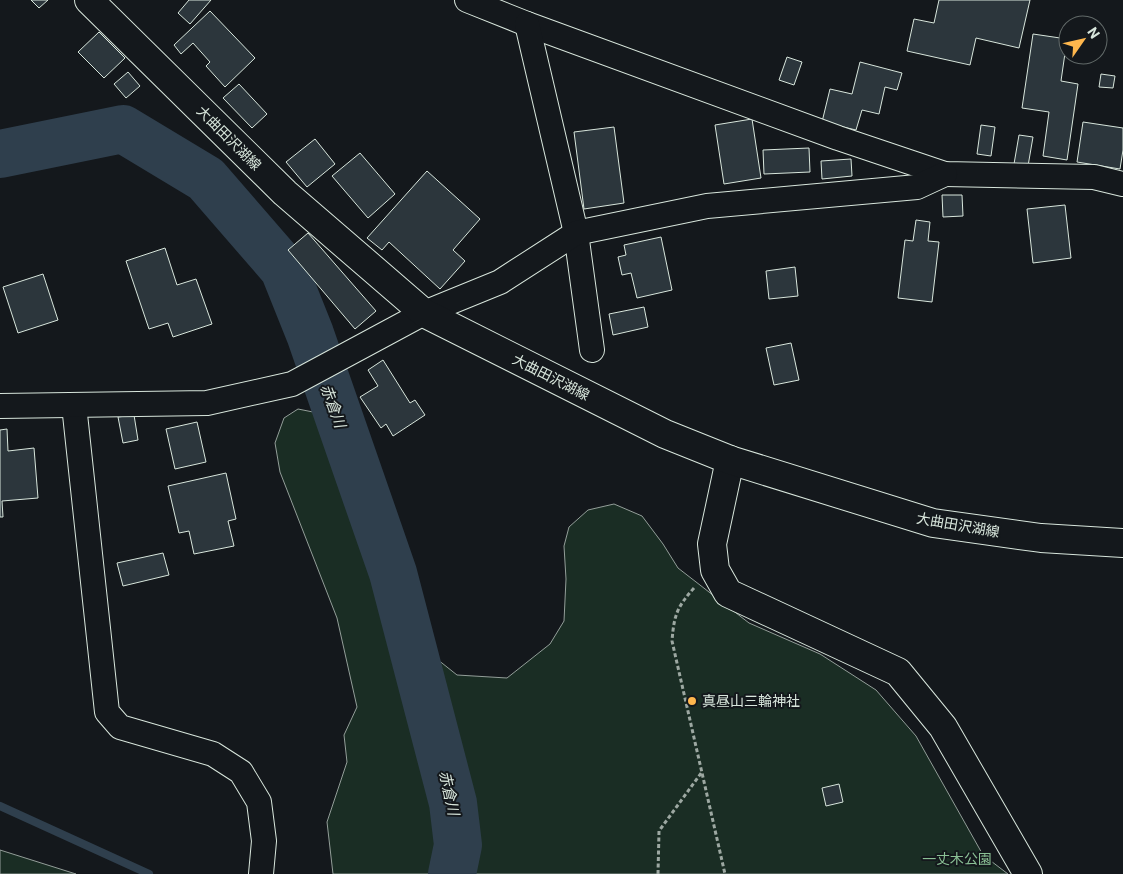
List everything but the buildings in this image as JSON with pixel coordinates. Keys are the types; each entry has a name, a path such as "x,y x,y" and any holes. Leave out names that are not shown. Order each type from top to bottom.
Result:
{"main road":[{"name":"大曲田沢湖線","path":"89,0 285,193 424,313 665,434 730,460 933,523 1041,538 1123,543"},
{"path":"730,460 712,544 716,570 728,593 898,672 943,727 1028,874"}],"street":[{"path":"467,0 500,7 527,24 838,138 945,174 1094,177 1123,184"},
{"path":"527,24 576,233 592,350"},
{"path":"0,406 207,403 292,384 424,313 500,282 576,233 707,206 916,187 945,174"},
{"path":"74,405 106,712 120,727 213,754 241,772 259,802 264,841 261,874"}],"path":[{"path":"716,570 697,584 680,604 673,625 672,641 725,874"},
{"path":"658,874 659,831 702,772"}],"green space":[{"name":"一丈木公園","path":"298,409 313,412 330,434 343,470 351,519 370,575 398,628 457,675 507,678 550,644 564,621 566,579 564,546 569,527 588,510 614,504 642,516 678,568 749,623 820,654 876,690 916,736 983,855 1008,874 333,874 327,822 347,762 344,735 357,707 337,618 280,472 275,443 284,418"},
{"path":"0,850 76,874 0,874"}],"waterway":[{"name":"赤倉川","path":"0,154 123,129 206,179 284,269 310,334 393,573 453,803 458,845 452,874"},
{"path":"0,806 149,874"}],"place":[{"name":"真昼山三輪神社","path":"692,701"}]}
